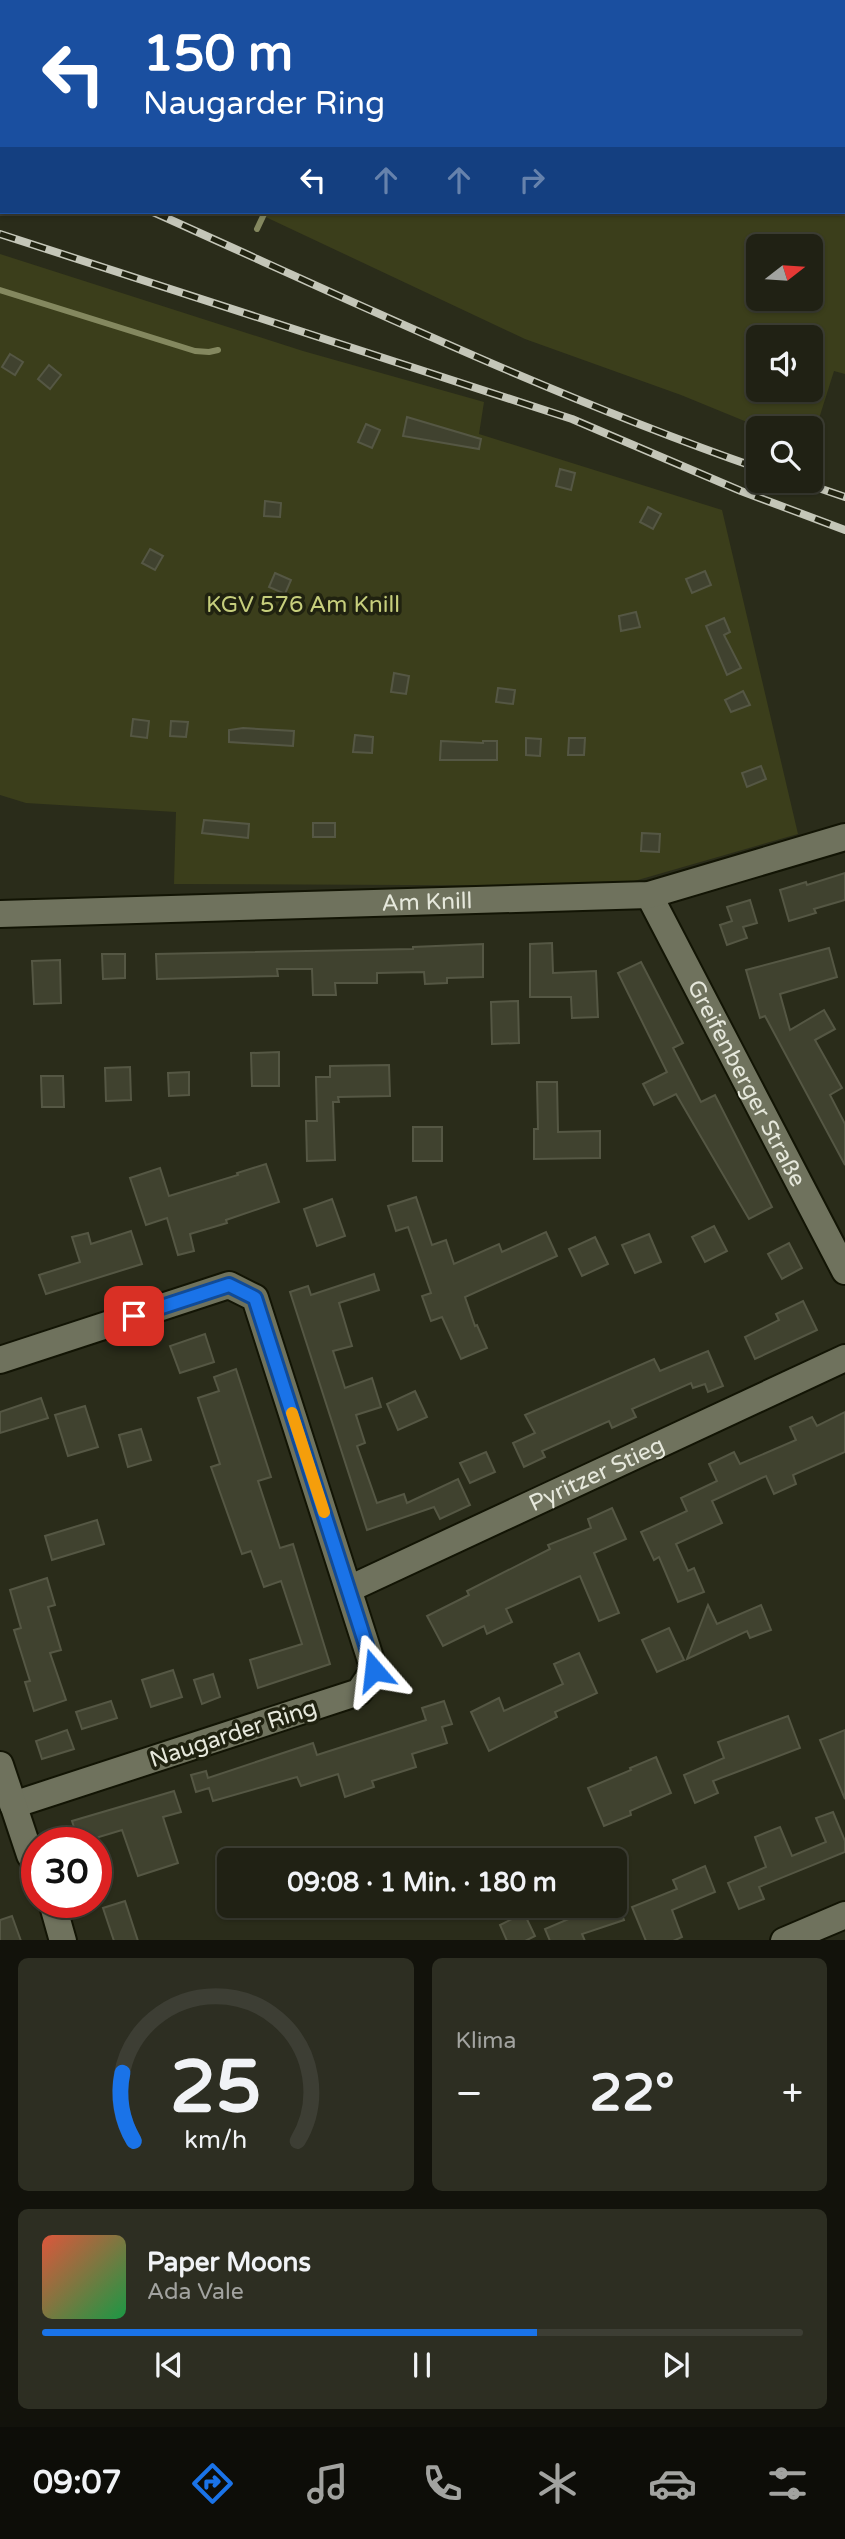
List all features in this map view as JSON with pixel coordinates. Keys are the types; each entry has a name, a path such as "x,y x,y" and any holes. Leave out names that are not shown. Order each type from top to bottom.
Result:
{"street":[{"name":"Am Knill","path":"0,914 649,895 845,837"},
{"name":"Greifenberger Straße","path":"649,895 845,1271"},
{"name":"Naugarder Ring","path":"0,1360 229,1285 255,1298 374,1670 359,1692 13,1805"},
{"name":"Pyritzer Stieg","path":"349,1589 845,1358"},
{"path":"0,1765 21,1829"},
{"path":"786,1940 845,1915"},
{"path":"57,1918 63,1940"}],"green space":[{"path":"259,214 845,214 845,374 834,371 820,416 746,416 746,422 681,395 525,339"},
{"name":"KGV 576 Am Knill","path":"0,254 303,351 484,402 479,434 722,510 798,834 617,886 174,884 176,812 26,803 0,795"}],"building":[{"path":"10,354 23,362 15,375 2,367"},
{"path":"49,365 61,375 50,389 38,379"},
{"path":"407,417 481,439 479,449 403,436"},
{"path":"366,424 380,430 372,448 358,442"},
{"path":"560,469 575,473 571,490 556,486"},
{"path":"265,501 281,503 280,517 264,516"},
{"path":"648,507 661,514 653,529 640,522"},
{"path":"150,549 163,556 155,570 142,563"},
{"path":"705,571 711,585 692,593 686,579"},
{"path":"275,573 291,580 285,594 269,587"},
{"path":"636,612 640,627 621,631 619,616"},
{"path":"724,618 730,632 724,635 741,668 727,675 706,626"},
{"path":"394,673 409,676 406,694 391,692"},
{"path":"498,688 515,690 513,704 496,702"},
{"path":"743,691 750,705 731,712 725,700"},
{"path":"133,719 149,721 147,738 131,736"},
{"path":"171,721 188,722 186,737 170,736"},
{"path":"243,728 294,731 293,746 229,742 229,730"},
{"path":"355,735 373,737 372,753 353,752"},
{"path":"526,738 541,739 540,756 526,755"},
{"path":"569,738 585,738 584,755 568,755"},
{"path":"441,741 497,741 497,760 440,760"},
{"path":"761,766 766,779 747,787 742,773"},
{"path":"204,820 249,824 248,838 202,833"},
{"path":"313,823 335,823 335,837 313,837"},
{"path":"642,833 660,834 659,852 641,851"},
{"path":"845,873 845,900 814,909 816,913 789,921 780,890"},
{"path":"750,900 757,923 743,927 747,938 727,945 720,925 732,921 727,907"},
{"path":"552,943 553,973 596,971 598,1017 572,1018 571,997 530,997 530,944"},
{"path":"483,944 483,977 447,978 447,983 425,984 424,972 377,973 377,983 335,983 336,995 313,995 312,969 277,969 278,976 157,979 156,954 413,949"},
{"path":"829,948 837,977 780,994 790,1030 824,1010 835,1029 815,1040 842,1088 830,1095 845,1124 845,1165 765,1016 760,1018 746,970"},
{"path":"102,954 125,954 125,978 103,979"},
{"path":"60,960 61,1003 34,1004 32,961"},
{"path":"641,962 683,1043 673,1048 701,1102 715,1095 772,1207 749,1219 676,1094 654,1105 643,1084 667,1072 618,973"},
{"path":"518,1001 519,1043 492,1044 491,1002"},
{"path":"279,1052 279,1086 252,1086 251,1053"},
{"path":"389,1065 390,1096 338,1097 339,1102 333,1102 335,1160 307,1161 306,1121 317,1121 316,1077 330,1077 330,1066"},
{"path":"130,1067 131,1100 106,1101 105,1068"},
{"path":"189,1072 189,1095 169,1096 168,1073"},
{"path":"41,1076 63,1076 64,1107 42,1107"},
{"path":"537,1082 557,1082 558,1132 600,1131 600,1158 534,1159 534,1129 538,1129"},
{"path":"413,1127 442,1127 442,1161 413,1161"},
{"path":"266,1164 279,1202 226,1220 227,1223 190,1234 194,1251 178,1255 167,1218 146,1225 130,1178 160,1168 169,1196"},
{"path":"416,1197 432,1245 446,1240 454,1264 499,1244 502,1252 546,1232 557,1256 465,1297 475,1326 477,1325 487,1348 461,1359 442,1317 431,1321 422,1296 431,1293 408,1227 396,1231 388,1206"},
{"path":"332,1199 345,1236 317,1246 304,1209"},
{"path":"714,1226 727,1251 705,1262 692,1237"},
{"path":"131,1231 142,1264 46,1294 39,1275 80,1262 72,1237 88,1233 91,1244"},
{"path":"649,1234 661,1262 635,1273 622,1245"},
{"path":"595,1237 608,1264 582,1276 569,1249"},
{"path":"789,1243 802,1268 782,1279 768,1254"},
{"path":"374,1274 379,1290 339,1303 352,1346 333,1351 345,1388 372,1378 381,1407 356,1415 365,1443 357,1446 377,1503 404,1494 407,1503 458,1479 470,1505 440,1519 434,1507 367,1530 290,1292 308,1286 311,1295"},
{"path":"803,1301 817,1330 755,1359 745,1337 779,1320 776,1314"},
{"path":"205,1334 214,1362 180,1373 170,1346"},
{"path":"708,1351 723,1386 708,1392 705,1384 693,1388 691,1383 632,1409 636,1417 612,1428 609,1421 542,1451 545,1457 524,1467 513,1443 535,1433 525,1415 654,1359 660,1371"},
{"path":"236,1369 271,1477 258,1481 280,1548 293,1544 330,1664 258,1688 250,1660 302,1644 281,1581 264,1587 251,1551 242,1554 211,1467 220,1464 198,1398 219,1391 214,1377"},
{"path":"415,1391 427,1417 398,1430 387,1404"},
{"path":"41,1398 48,1418 0,1433 0,1412"},
{"path":"85,1406 98,1447 68,1456 55,1415"},
{"path":"845,1412 845,1452 793,1475 796,1484 774,1494 766,1476 712,1501 722,1523 676,1544 688,1571 694,1568 704,1592 678,1602 659,1557 654,1560 641,1532 687,1511 681,1498 717,1481 709,1464 734,1452 740,1464 796,1440 790,1427 812,1417 817,1426"},
{"path":"141,1429 151,1460 128,1467 119,1435"},
{"path":"486,1452 495,1472 470,1483 460,1463"},
{"path":"612,1508 626,1539 594,1553 619,1613 599,1621 580,1576 506,1609 512,1622 487,1634 484,1626 443,1646 427,1616 469,1595 467,1591 550,1549 548,1545 591,1528 588,1519"},
{"path":"97,1520 104,1544 52,1560 45,1536"},
{"path":"47,1578 55,1605 48,1607 61,1650 50,1653 66,1700 34,1711 25,1682 30,1681 14,1630 21,1628 10,1590"},
{"path":"708,1605 717,1624 761,1605 771,1630 750,1638 747,1631 687,1659"},
{"path":"669,1628 684,1660 657,1672 642,1640"},
{"path":"579,1653 597,1693 555,1712 557,1717 489,1751 471,1712 499,1698 504,1711 563,1684 554,1664"},
{"path":"173,1670 182,1697 151,1707 142,1680"},
{"path":"213,1674 220,1697 202,1704 194,1680"},
{"path":"111,1701 117,1718 82,1729 76,1712"},
{"path":"444,1701 452,1724 442,1727 447,1743 412,1754 416,1767 372,1781 374,1787 345,1797 338,1774 301,1786 297,1777 213,1801 209,1788 196,1792 191,1775 206,1771 208,1778 313,1743 317,1755 426,1720 422,1708"},
{"path":"788,1716 800,1748 713,1781 718,1793 695,1803 684,1775 724,1758 718,1742"},
{"path":"67,1730 74,1749 42,1759 36,1741"},
{"path":"845,1730 845,1799 820,1740"},
{"path":"656,1757 671,1793 604,1826 588,1788"},
{"path":"174,1791 181,1812 163,1817 178,1863 138,1876 122,1830 112,1833 112,1827 74,1827 72,1821"},
{"path":"833,1812 845,1841 845,1852 759,1887 764,1899 739,1909 728,1883 766,1867 755,1837 780,1827 792,1856 826,1842 816,1818"},
{"path":"705,1866 715,1892 672,1910 682,1937 675,1940 646,1940 632,1907 677,1889 673,1880"},
{"path":"125,1901 138,1940 114,1940 106,1918 112,1918 112,1905"},
{"path":"12,1916 21,1940 0,1940 0,1920"},
{"path":"514,1918 526,1918 535,1936 527,1940 507,1940 500,1925"},
{"path":"571,1918 624,1920 582,1934 585,1940 550,1940 545,1929"}],"waterway":[{"path":"257,229 264,214"},
{"path":"0,290 195,351 218,350"}],"railway":[{"path":"157,214 528,379 746,464"},
{"path":"0,234 572,419 741,491 845,530"},
{"path":"823,490 845,497"}],"slow traffic":[{"path":"292,1413 324,1512"}],"route":[{"path":"134,1316 229,1285 255,1298 374,1670"}]}
